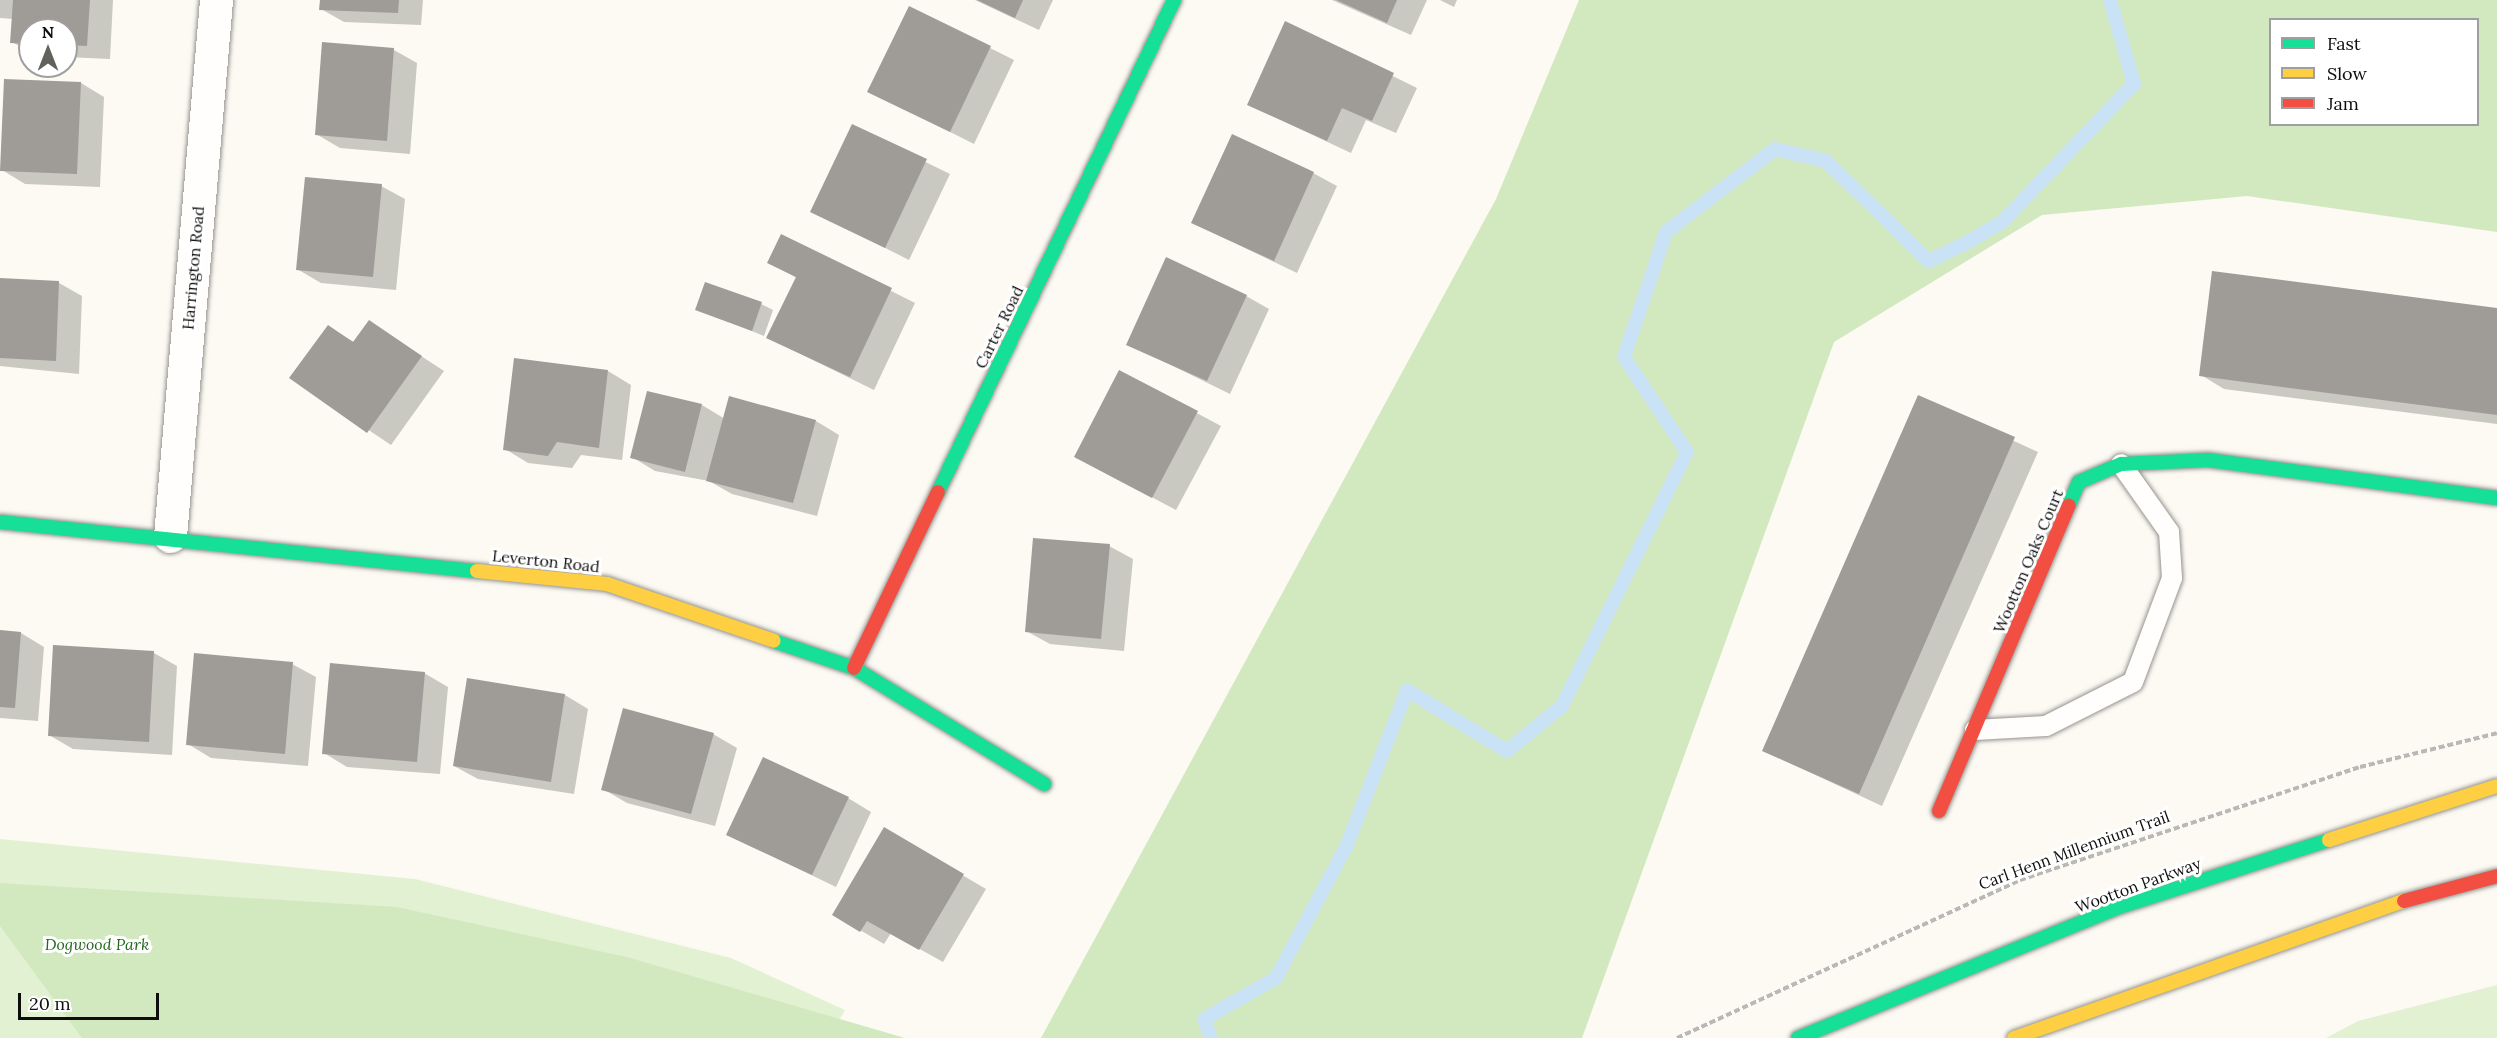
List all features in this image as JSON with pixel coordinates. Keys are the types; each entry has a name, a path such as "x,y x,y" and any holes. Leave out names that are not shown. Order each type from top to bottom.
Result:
{"street":[{"name":"Harrington Road","path":"170,536 216,0"},
{"name":"Carter Road","path":"854,668 1174,0"},
{"name":"Wootton Oaks Court","path":"1939,811 2079,482 2121,464 2208,460 2497,498"},
{"name":"Leverton Road","path":"0,522 170,536 607,584 854,668 1044,784"},
{"name":"Wootton Parkway","path":"1798,1038 2119,907 2497,786"},
{"path":"2014,1038 2406,900 2497,876"}],"lane":[{"path":"1975,730 2046,726 2133,682 2172,578 2169,532 2121,464"}],"path":[{"name":"Carl Henn Millennium Trail","path":"1677,1038 2020,880 2360,767 2497,733"}],"green space":[{"path":"1579,0 2497,0 2497,232 2247,196 2042,215 1834,342 1582,1038 1041,1038 1496,199"},
{"name":"Dogwood Park","path":"0,839 415,879 731,958 845,1010 829,1038 0,1038"},
{"name":"Dogwood Park","path":"0,883 397,907 627,957 905,1038 82,1038 0,926"},
{"path":"2497,985 2497,1038 2326,1038 2358,1021"}],"building":[{"path":"13,0 90,0 87,46 78,46 78,18 18,18 18,43 10,43"},
{"path":"320,0 399,0 398,13 319,10"},
{"path":"977,0 1023,0 1015,18"},
{"path":"1336,0 1397,0 1387,23"},
{"path":"909,6 991,46 950,132 867,92"},
{"path":"1285,21 1394,73 1372,121 1342,108 1327,141 1247,105"},
{"path":"322,42 394,48 387,141 315,135"},
{"path":"4,79 81,82 77,174 0,171"},
{"path":"852,124 927,159 885,248 810,212"},
{"path":"1232,134 1314,172 1274,261 1191,223"},
{"path":"305,177 382,184 373,277 296,270"},
{"path":"781,234 892,288 850,377 766,338 796,277 767,263"},
{"path":"1166,257 1247,295 1207,381 1126,345"},
{"path":"2212,271 2497,308 2497,415 2199,376"},
{"path":"0,278 59,281 56,361 0,358"},
{"path":"705,282 762,302 752,331 695,310"},
{"path":"369,320 422,356 367,433 289,378 328,325 353,342"},
{"path":"514,358 608,370 599,448 557,442 548,456 503,450"},
{"path":"1119,370 1198,411 1152,498 1074,457"},
{"path":"647,391 702,404 685,472 630,458"},
{"path":"1918,395 2015,437 1859,794 1762,751"},
{"path":"729,396 816,420 793,503 706,481"},
{"path":"1033,538 1110,544 1101,639 1025,632"},
{"path":"0,630 21,632 15,708 0,707"},
{"path":"53,645 154,651 149,742 48,736"},
{"path":"194,653 293,662 285,754 186,745"},
{"path":"330,663 425,672 417,762 322,754"},
{"path":"467,678 565,694 551,782 453,766"},
{"path":"623,708 714,733 691,814 601,790"},
{"path":"763,757 849,797 812,875 726,835"},
{"path":"884,827 964,874 919,950 867,921 860,932 832,915"}],"waterway":[{"path":"1211,1038 1204,1019 1276,978 1347,845 1407,690 1507,751 1562,706 1687,452 1624,357 1666,232 1775,149 1826,161 1929,261 1964,244 2002,222 2134,84 2110,0"}],"traffic: fast":[{"path":"938,492 1174,0"},
{"path":"2069,505 2079,482 2121,464 2208,460 2497,498"},
{"path":"0,522 477,571"},
{"path":"774,641 854,668 1044,784"},
{"path":"1798,1038 2119,907 2329,840"}],"traffic: slow":[{"path":"477,571 607,584 774,641"},
{"path":"2329,840 2497,786"},
{"path":"2014,1038 2404,901"}],"traffic: jam":[{"path":"854,668 938,492"},
{"path":"1939,811 2069,505"},
{"path":"2404,901 2497,876"}]}
